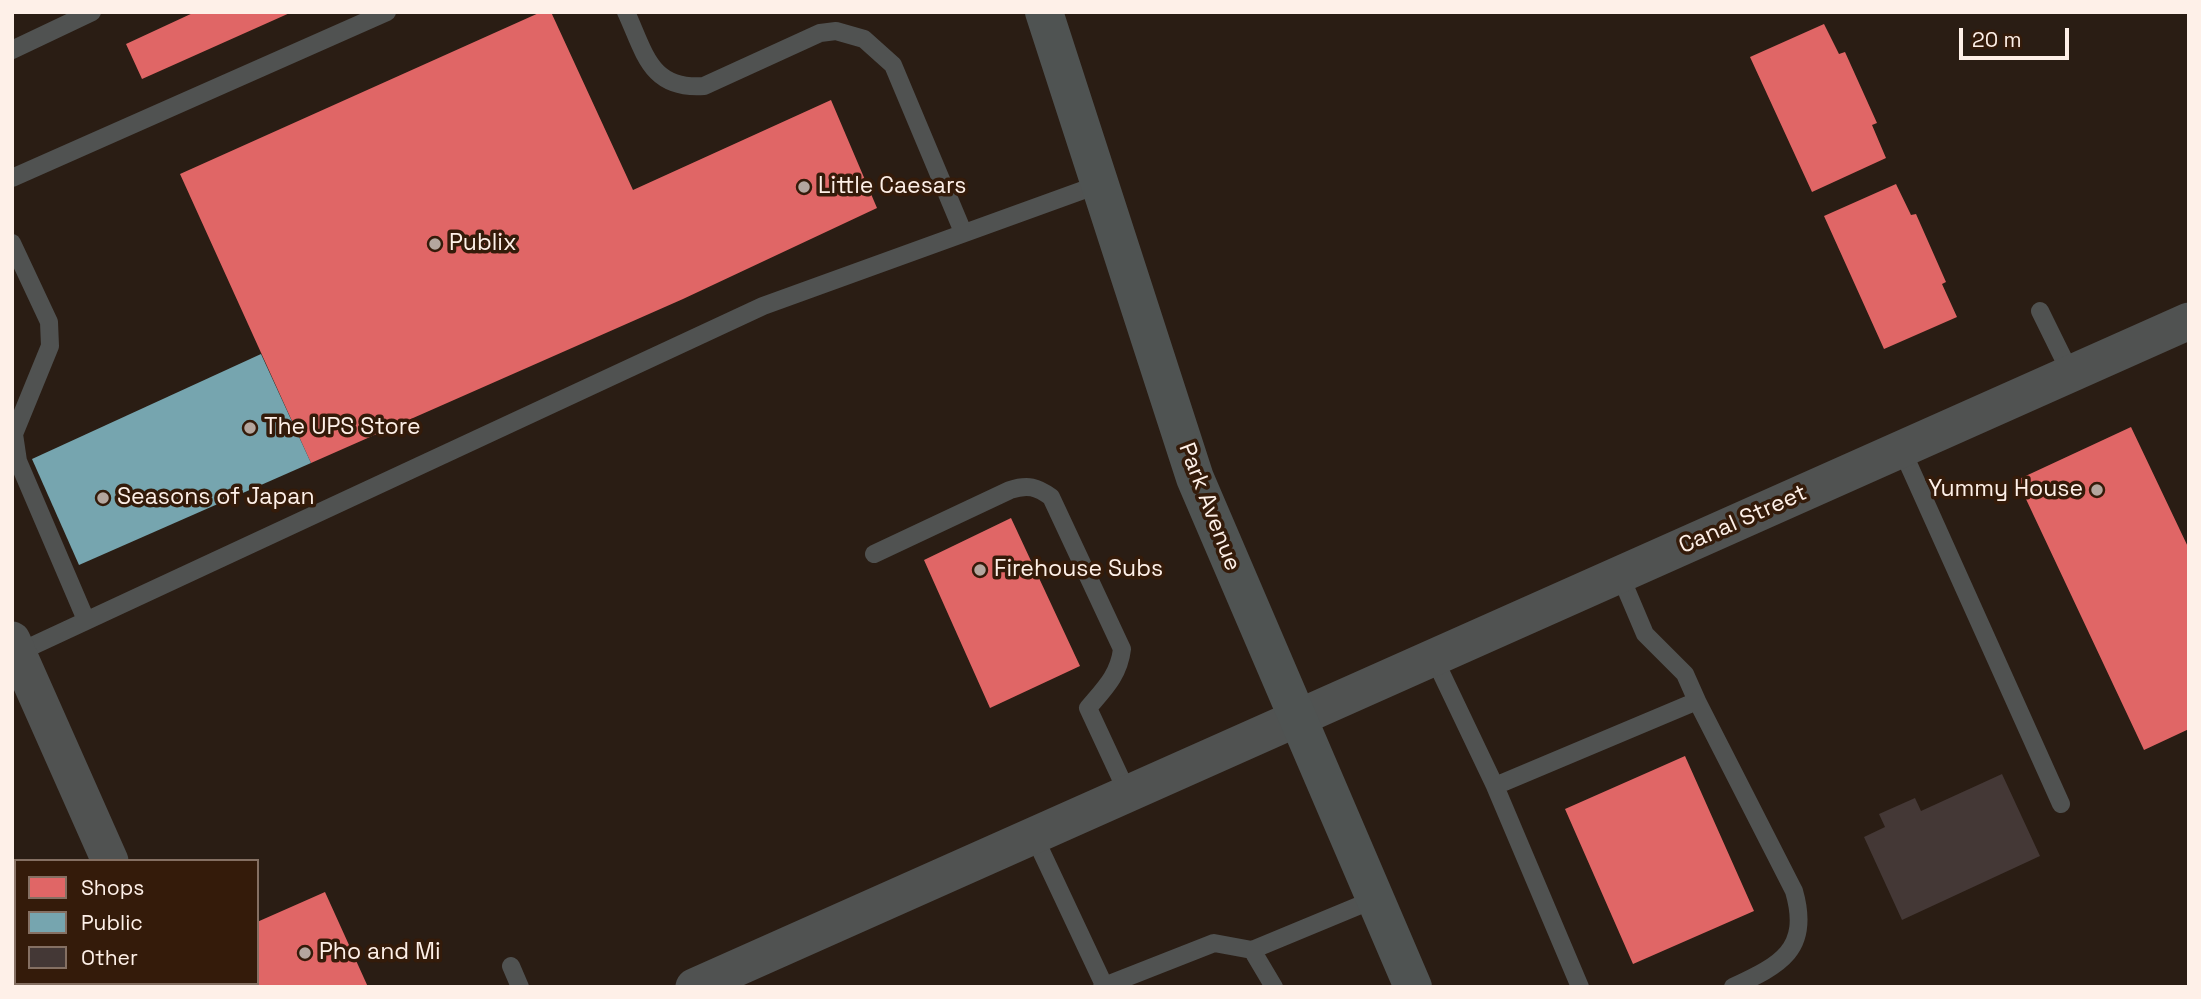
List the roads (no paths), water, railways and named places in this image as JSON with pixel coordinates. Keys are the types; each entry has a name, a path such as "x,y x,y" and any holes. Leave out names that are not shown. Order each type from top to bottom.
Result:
{"street":[{"name":"Park Avenue","path":"1044,12 1195,478 1413,987"},
{"name":"Canal Street","path":"694,987 2189,321"},
{"path":"14,649 109,859"}],"lane":[{"path":"12,50 92,12"},
{"path":"12,178 387,12"},
{"path":"626,12 652,68 664,79 684,87 704,86 820,33 836,31 864,39 893,65 963,232"},
{"path":"14,649 86,620 763,306 1100,184"},
{"path":"12,243 49,322 50,346 14,434 18,461 86,620"},
{"path":"2040,311 2071,374"},
{"path":"1902,450 2061,804"},
{"path":"874,554 1025,485 1038,488 1051,497 1122,649 1120,666 1113,680 1088,708 1128,794"},
{"path":"1620,575 1645,634 1685,674 1794,891 1799,909 1796,939 1783,961 1733,987"},
{"path":"1434,658 1495,786 1580,987"},
{"path":"1495,786 1697,701"},
{"path":"1034,836 1103,986 1214,943 1252,950 1375,899"},
{"path":"1252,950 1274,987"},
{"path":"511,966 520,987"}],"place":[{"name":"Little Caesars","path":"804,187"},
{"name":"Publix","path":"435,244"},
{"name":"The UPS Store","path":"250,428"},
{"name":"Yummy House","path":"2097,490"},
{"name":"Seasons of Japan","path":"103,498"},
{"name":"Firehouse Subs","path":"980,570"},
{"name":"Pho and Mi","path":"305,953"}]}
